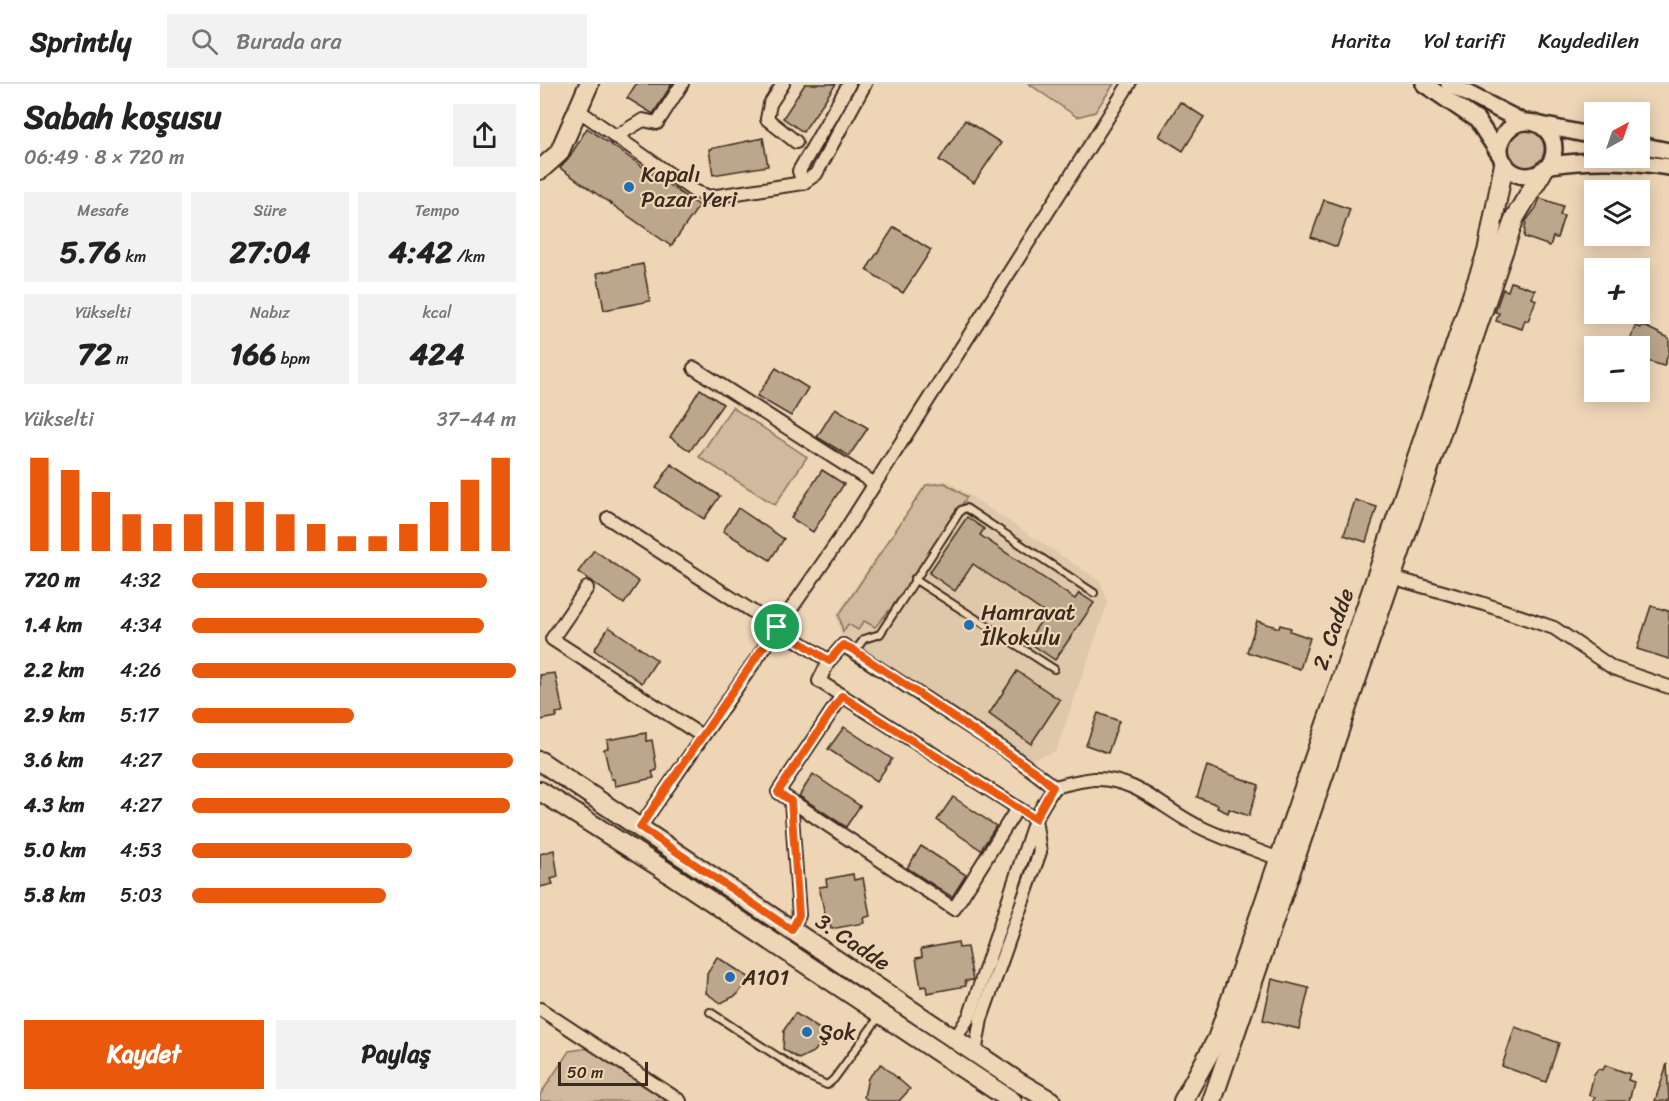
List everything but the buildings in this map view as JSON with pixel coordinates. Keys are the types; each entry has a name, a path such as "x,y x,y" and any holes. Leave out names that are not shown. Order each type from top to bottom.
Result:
{"main road":[{"path":"540,170 559,153 589,84"},
{"name":"2. Cadde","path":"1183,1101 1216,1039 1487,252 1502,159"},
{"name":"2. Cadde","path":"1212,1101 1515,217 1546,168"},
{"name":"3. Cadde","path":"540,761 975,1053 1051,1101"},
{"name":"3. Cadde","path":"540,791 658,866 1012,1101"}],"street":[{"path":"615,137 643,120 657,123 682,84"},
{"path":"783,84 770,104 767,119 796,142"},
{"path":"803,183 799,171 849,84"},
{"path":"578,110 693,191 710,197 803,183 816,174 865,84"},
{"path":"640,827 875,484 1129,84"},
{"path":"1424,84 1477,120 1510,170 1526,177 1546,168 1593,159 1621,159 1669,167"},
{"path":"1449,84 1523,122 1584,134"},
{"path":"1502,159 1502,137 1515,125 1523,122"},
{"path":"1541,125 1548,131 1555,148 1546,168"},
{"path":"1650,147 1669,151"},
{"path":"694,369 875,484"},
{"path":"608,518 829,661"},
{"path":"1391,577 1481,603 1554,628 1613,668 1669,687"},
{"path":"587,588 552,639 702,736"},
{"path":"975,1053 981,1019 1040,852 1035,819 819,681 829,661 843,645 855,651 1005,750 1053,787"},
{"path":"842,696 778,792 954,909 1013,815"},
{"path":"954,1039 970,1015 1035,819 1053,787 1091,779 1122,783 1141,790 1170,812 1202,829 1279,859"},
{"path":"791,801 799,915 792,930"},
{"path":"540,1010 680,1101"}],"lane":[{"path":"855,651 864,639 880,634 961,510 966,508 1094,593"},
{"path":"914,579 1054,669"},
{"path":"710,1012 807,1076 827,1085 867,1035 880,1013"}],"shaded area":[{"path":"1029,84 1114,84 1095,112 1077,117"},
{"path":"1525,130 1539,135 1544,149 1539,163 1525,168 1511,163 1506,149 1511,135"},
{"path":"732,407 807,457 775,505 699,457"},
{"name":"Hamravat İlkokulu","path":"946,480 1100,581 1108,602 1056,751 1029,760 841,635 836,616 925,484"},
{"path":"945,483 967,497 892,607 875,627 864,621 858,630 848,624 843,632 839,615 926,485"},
{"path":"589,1048 668,1101 540,1101 540,1095 569,1051"}],"place":[{"name":"Kapalı Pazar Yeri","path":"629,187"},
{"name":"Hamravat İlkokulu","path":"969,625"},
{"name":"A101","path":"730,977"},
{"name":"Şok","path":"807,1032"}],"route":[{"path":"777,627 829,661 843,645 852,649 1037,773 1053,787 1035,819 1017,810 842,696 778,792 791,801 799,915 792,930 640,827 777,627"}]}
